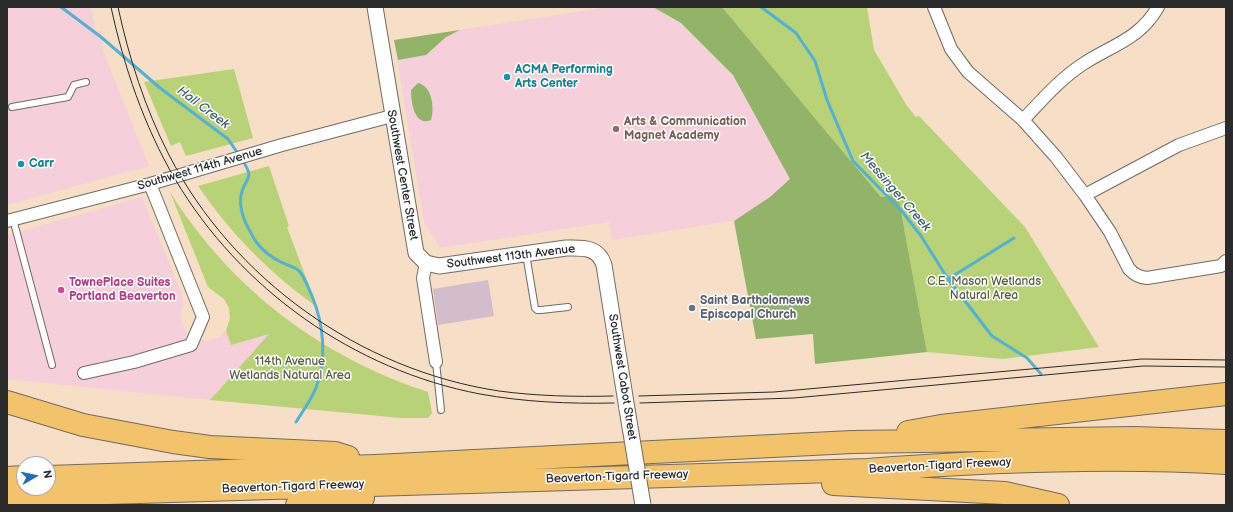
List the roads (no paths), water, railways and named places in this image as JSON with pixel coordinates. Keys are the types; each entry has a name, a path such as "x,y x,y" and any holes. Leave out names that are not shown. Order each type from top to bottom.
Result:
{"highway":[{"path":"852,442 941,426 1226,394"},
{"path":"7,402 83,425 139,436 210,447 335,453 376,466"},
{"name":"Beaverton-Tigard Freeway","path":"56,477 376,466 852,442 1126,438 1226,441"},
{"name":"Beaverton-Tigard Freeway","path":"7,496 868,470 951,464 1062,460 1182,461 1226,464"},
{"path":"794,472 819,483 1005,493 1058,505"},
{"path":"297,505 375,496 481,488 507,480"}],"street":[{"name":"Southwest Center Street","path":"375,7 414,244 416,253 426,263"},
{"path":"934,7 951,49 968,72 1023,120 1056,157 1086,195 1110,232 1129,269 1138,276 1147,278 1221,266 1226,261"},
{"path":"1023,120 1057,85 1083,64 1140,31 1150,20 1158,7"},
{"name":"Southwest 114th Avenue","path":"10,220 150,184 392,116"},
{"path":"1086,195 1179,145 1226,128"},
{"path":"84,373 134,362 191,345 203,317 150,184"},
{"name":"Southwest 113th Avenue","path":"426,263 439,266 578,248 587,248 595,252"},
{"name":"Southwest Cabot Street","path":"595,252 602,259 604,265 643,505"},
{"path":"426,263 423,278 436,362"}],"lane":[{"path":"12,107 68,96 74,85 86,82"},
{"path":"10,220 52,365"},
{"path":"526,254 535,308 537,310 541,310 568,307"},
{"path":"436,362 441,410"}],"waterway":[{"name":"Hall Creek","path":"61,7 101,37 160,88 228,139 239,155"},
{"name":"Messinger Creek","path":"761,7 796,33 815,61 827,100 853,161 901,210 921,236 948,279 992,336 1027,358 1041,374"},
{"name":"Hall Creek","path":"242,160 249,175 241,195 242,210 247,225 254,238 268,254 298,270 312,296 319,318 323,342 322,365 312,397 296,422"},
{"path":"948,279 1014,238"}],"tram line":[{"path":"111,7 122,52 136,96 154,138 175,179 202,219 232,256 267,289 305,319 345,344 388,366 433,382 480,394 530,401 563,403 614,403"},
{"path":"118,7 127,45 152,119 169,155 196,200 228,241 265,279 306,312 350,340 398,363 448,380 513,393 556,396 613,396"},
{"path":"639,396 774,392 1142,359 1226,360"},
{"path":"640,403 794,398 1143,366 1226,367"}],"place":[{"name":"ACMA Performing Arts Center","path":"507,77"},
{"name":"Arts & Communication Magnet Academy","path":"616,129"},
{"name":"Carr","path":"21,164"},
{"name":"TownePlace Suites Portland Beaverton","path":"61,290"},
{"name":"Saint Bartholomews Episcopal Church","path":"692,308"}],"park label":[{"name":"C.E. Mason Wetlands Natural Area","path":"984,289"},
{"name":"114th Avenue Wetlands Natural Area","path":"290,369"}]}
